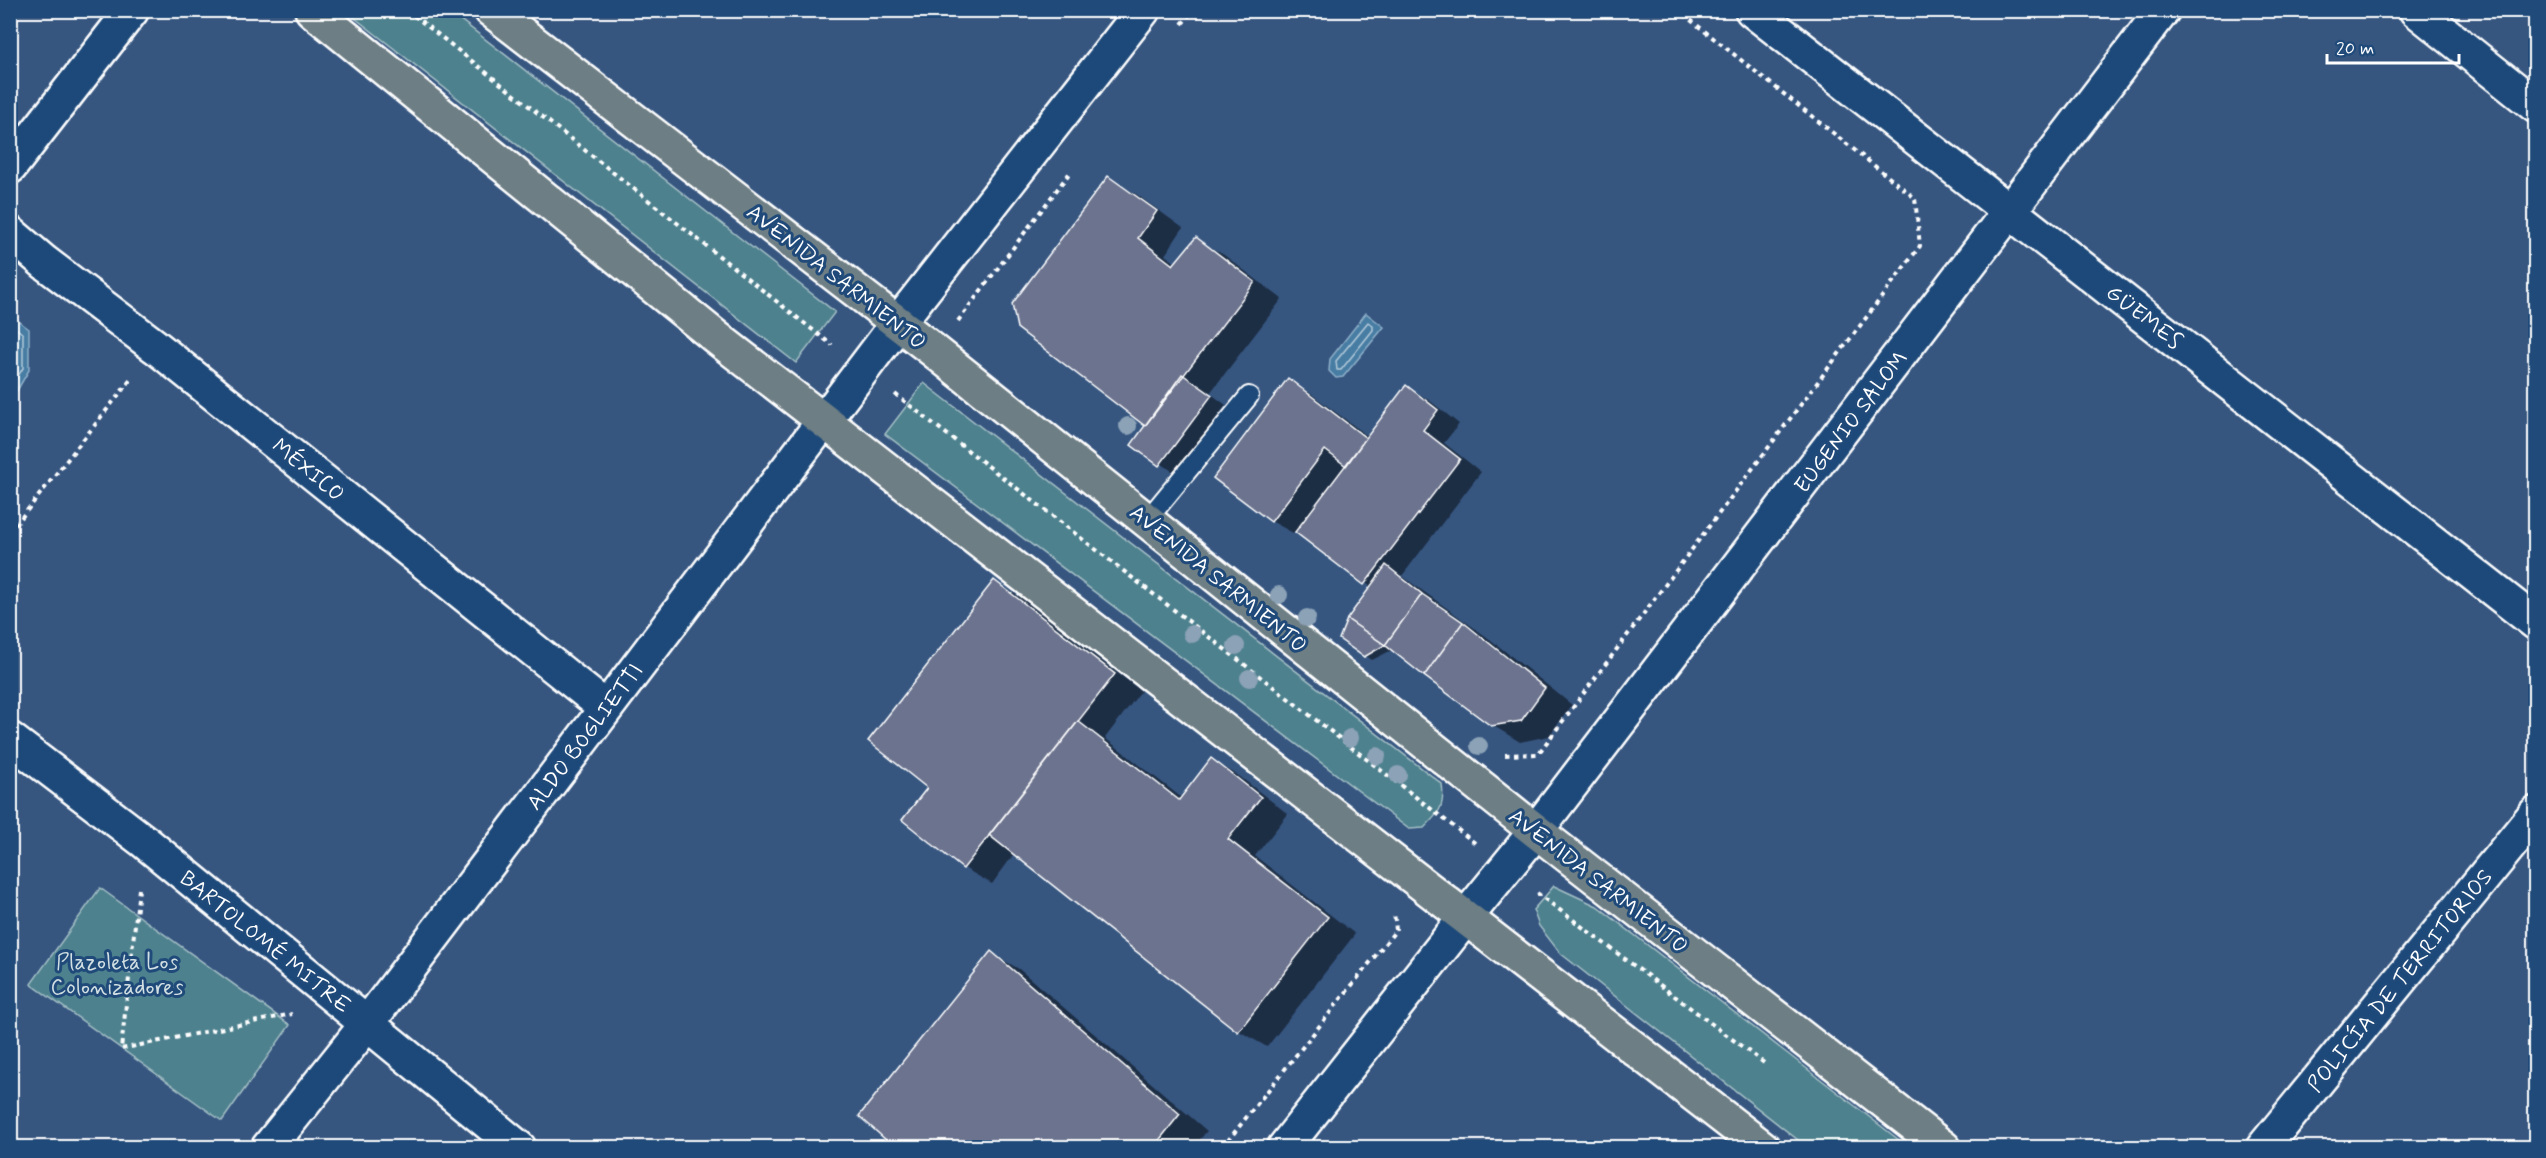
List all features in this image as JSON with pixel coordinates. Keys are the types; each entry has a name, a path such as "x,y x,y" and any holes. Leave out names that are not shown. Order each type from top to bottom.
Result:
{"main road":[{"path":"312,10 708,330 1763,1148"},
{"name":"AVENIDA SARMIENTO","path":"491,10 898,323 1536,831 1944,1148"}],"street":[{"path":"10,167 132,10"},
{"name":"ALDO BOGLIETTI","path":"267,1148 355,1014 606,708 898,323 1143,10"},
{"name":"GÜEMES","path":"1752,10 2535,623"},
{"name":"EUGENIO SALOM","path":"1284,1148 1505,867 1536,831 2163,10"},
{"path":"2416,10 2535,106"},
{"name":"MÉXICO","path":"10,233 44,262 156,347 606,708"},
{"name":"BARTOLOMÉ MITRE","path":"10,739 145,842 519,1148"},
{"name":"POLICÍA DE TERRITORIOS","path":"2263,1148 2535,813"}],"lane":[{"path":"1147,520 1249,396"}],"path":[{"path":"407,10 908,404 1505,867 1772,1069"},
{"path":"1496,755 1538,754 1920,246 1915,198 1678,10"},
{"path":"10,532 156,347"},
{"path":"145,842 121,1048 355,1014"},
{"path":"1222,1148 1396,930 1394,908"}],"green space":[{"path":"346,11 449,11 835,312 796,363"},
{"path":"924,383 1442,784 1442,804 1434,818 1424,828 1409,829 885,434"},
{"path":"1554,886 1597,906 1908,1147 1807,1147 1560,953 1539,926 1533,910"},
{"name":"Plazoleta Los Colonizadores","path":"100,888 290,1025 222,1121 31,984"}],"water":[{"path":"1366,313 1384,327 1343,377 1336,378 1329,371 1330,359"},
{"path":"11,315 29,329 29,370 11,401"}],"building":[{"path":"1108,176 1157,211 1138,238 1173,265 1196,237 1255,282 1145,426 1017,328 1012,304"},
{"path":"1182,374 1212,395 1159,466 1131,445"},
{"path":"1288,378 1366,438 1346,466 1325,450 1271,522 1213,478"},
{"path":"1406,385 1438,410 1423,430 1460,459 1364,585 1295,532"},
{"path":"1386,565 1422,594 1385,645 1347,619"},
{"path":"994,580 1115,674 963,869 902,820 927,788 868,741"},
{"path":"1422,594 1463,622 1424,676 1385,645"},
{"path":"1347,619 1385,645 1364,657 1339,639"},
{"path":"1463,622 1545,688 1521,721 1491,726 1424,676"},
{"path":"1078,721 1179,800 1211,758 1237,778 1261,797 1228,839 1328,917 1238,1032 989,835"},
{"path":"991,951 1180,1114 1153,1148 895,1148 859,1116"}]}
